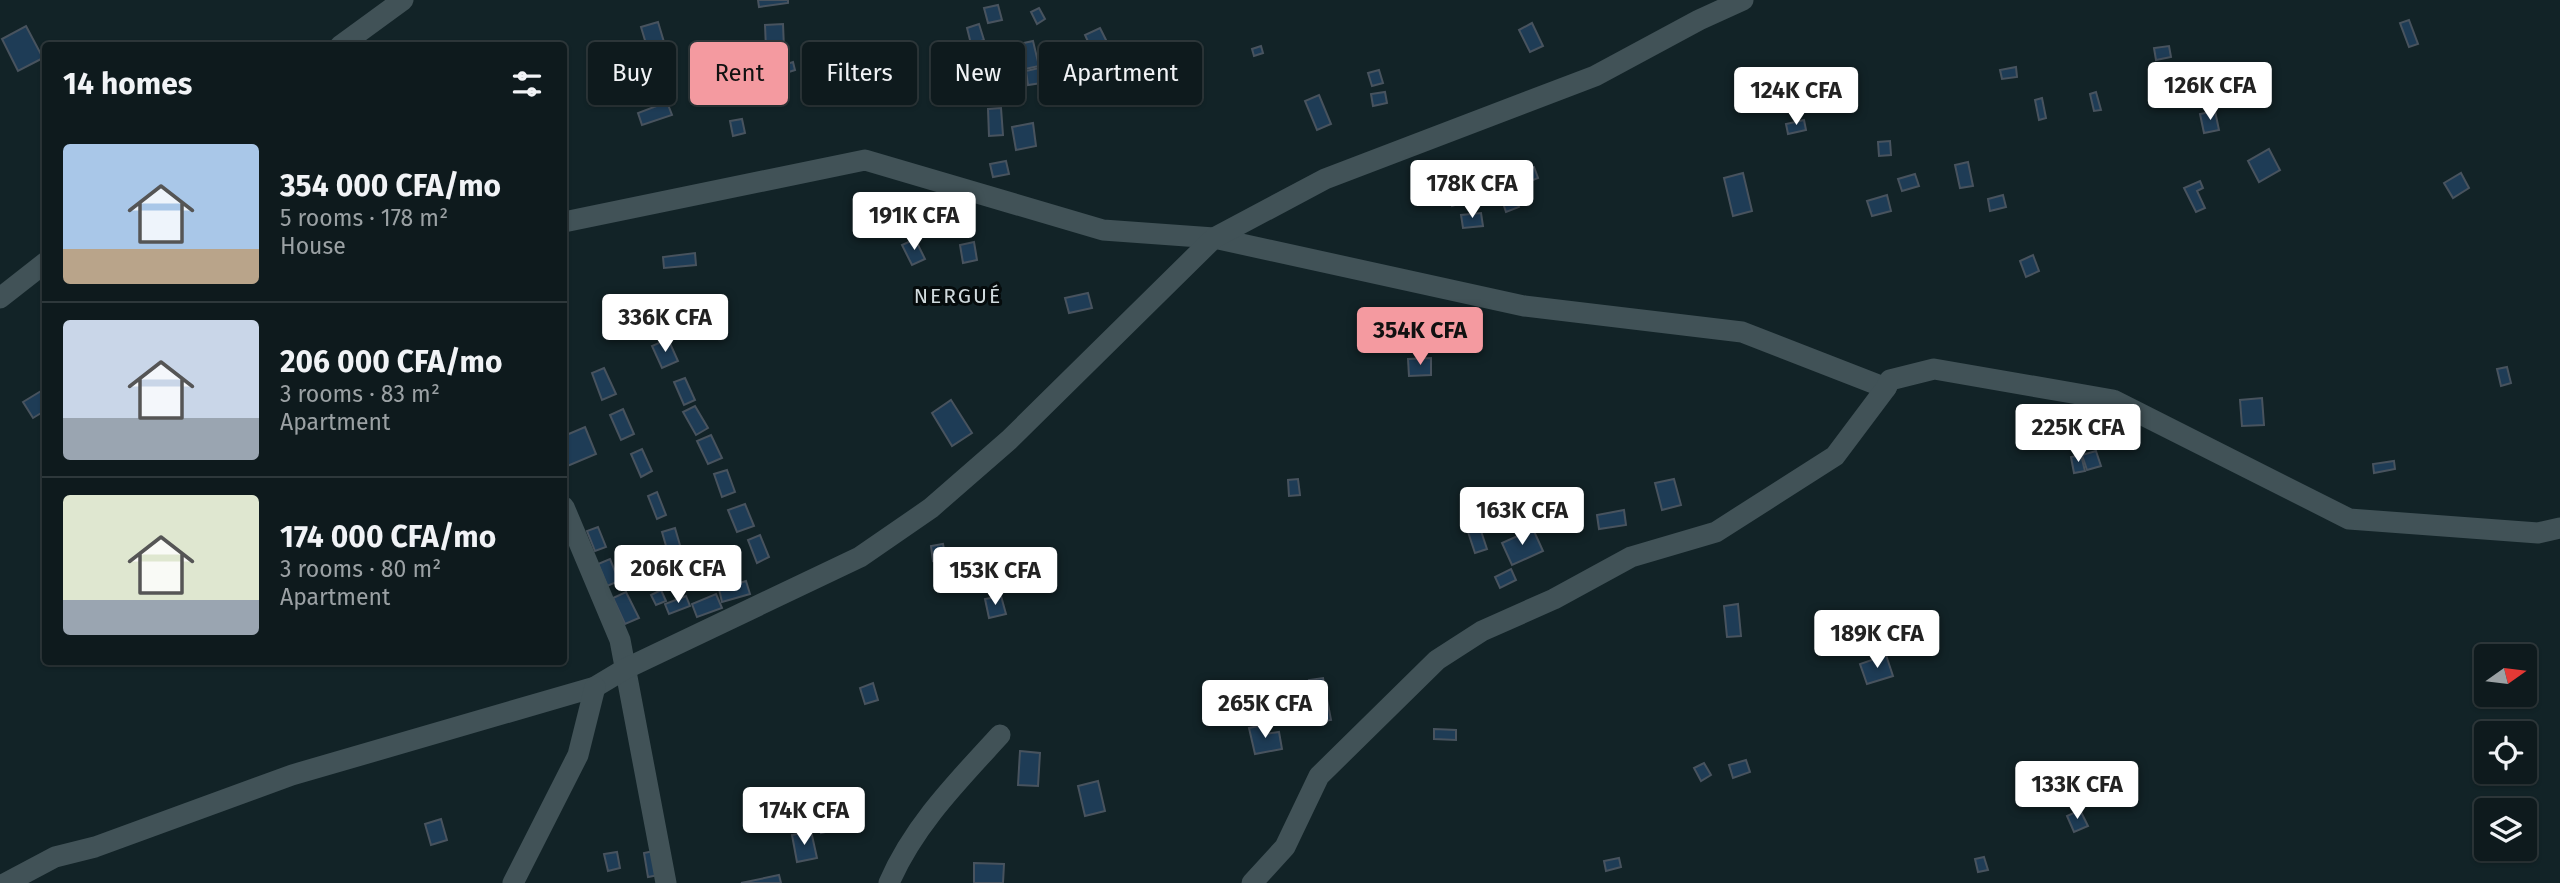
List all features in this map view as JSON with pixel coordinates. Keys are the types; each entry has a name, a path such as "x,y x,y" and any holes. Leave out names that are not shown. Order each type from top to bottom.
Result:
{"street":[{"path":"346,42 404,0"},
{"path":"6,883 55,857 95,847 292,775 595,687 625,669 860,557 931,508 1009,440 1214,238 1325,179 1595,76 1699,20 1743,0"},
{"path":"567,221 865,160 1103,230 1214,238 1524,306 1742,332 1886,388"},
{"path":"0,298 42,265"},
{"path":"1252,883 1285,847 1319,776 1437,660 1482,631 1555,599 1630,557 1716,532 1835,456 1890,380 1934,369 2113,400 2349,519 2538,533 2560,528"},
{"path":"567,514 620,640 666,883"},
{"path":"513,883 578,755 595,687"},
{"path":"889,883 899,860 929,813 1000,735"}],"building":[{"path":"758,0 788,0 788,3 759,7"},
{"path":"998,5 1002,20 988,23 984,8"},
{"path":"1039,8 1045,19 1037,24 1031,12"},
{"path":"2409,20 2418,44 2409,47 2400,23"},
{"path":"658,22 664,42 646,42 641,27"},
{"path":"1532,23 1543,46 1530,52 1519,30"},
{"path":"783,24 784,42 766,42 765,25"},
{"path":"979,24 984,40 970,42 967,28"},
{"path":"26,26 42,59 18,71 2,39"},
{"path":"1100,28 1107,42 1088,42 1085,35"},
{"path":"1033,41 1039,66 1025,69 1025,43"},
{"path":"1261,46 1263,53 1254,56 1252,49"},
{"path":"2169,46 2171,57 2156,60 2154,48"},
{"path":"793,62 795,70 788,72 788,64"},
{"path":"2016,67 2017,77 2002,79 2000,70"},
{"path":"1039,68 1039,83 1028,85 1026,71"},
{"path":"1379,70 1383,83 1372,86 1368,73"},
{"path":"1385,92 1387,103 1373,106 1371,94"},
{"path":"2096,92 2101,110 2094,111 2090,94"},
{"path":"1319,95 1331,124 1317,130 1305,101"},
{"path":"2042,98 2046,118 2039,120 2035,100"},
{"path":"659,105 668,105 672,115 642,125 638,113"},
{"path":"1001,108 1003,135 989,136 988,109"},
{"path":"2215,111 2219,130 2204,133 2200,114"},
{"path":"742,119 745,133 733,136 730,121"},
{"path":"1804,120 1806,130 1788,134 1786,124"},
{"path":"1033,123 1036,146 1016,150 1012,127"},
{"path":"1890,141 1891,155 1879,156 1878,142"},
{"path":"2269,149 2280,170 2259,182 2248,161"},
{"path":"1006,161 1009,174 993,177 990,164"},
{"path":"1968,162 1973,186 1960,188 1955,165"},
{"path":"1534,167 1538,178 1526,183 1522,172"},
{"path":"1510,173 1515,190 1502,194 1497,177"},
{"path":"1743,173 1752,211 1733,216 1724,178"},
{"path":"2461,173 2469,188 2453,198 2444,183"},
{"path":"1915,174 1919,186 1902,191 1898,179"},
{"path":"1466,176 1469,187 1457,190 1461,203 1452,206 1445,183"},
{"path":"2200,181 2203,188 2197,191 2205,208 2196,212 2184,188"},
{"path":"1514,192 1519,207 1506,212 1501,197"},
{"path":"1887,195 1891,211 1872,216 1867,201"},
{"path":"2003,195 2006,207 1990,211 1988,199"},
{"path":"1481,213 1483,226 1463,228 1461,215"},
{"path":"915,239 925,259 912,265 902,245"},
{"path":"974,242 977,260 963,263 960,245"},
{"path":"695,253 696,265 664,268 663,257"},
{"path":"2033,255 2039,271 2026,277 2020,261"},
{"path":"1088,293 1092,308 1069,313 1065,298"},
{"path":"1423,313 1439,313 1439,336 1423,336"},
{"path":"668,339 678,361 662,368 652,346"},
{"path":"1431,358 1431,375 1409,376 1408,359"},
{"path":"2507,367 2511,383 2501,386 2497,369"},
{"path":"604,368 616,394 602,400 592,373"},
{"path":"685,378 695,400 684,405 674,382"},
{"path":"42,390 42,412 33,418 23,402"},
{"path":"2262,398 2264,425 2242,426 2240,400"},
{"path":"951,400 972,433 952,446 932,413"},
{"path":"695,406 708,428 696,435 683,412"},
{"path":"623,409 634,434 621,440 610,415"},
{"path":"585,427 596,454 567,466 567,435"},
{"path":"711,435 722,458 708,464 697,441"},
{"path":"642,449 652,471 641,477 631,454"},
{"path":"2096,451 2101,466 2087,470 2082,455"},
{"path":"2081,455 2085,471 2074,473 2071,457"},
{"path":"2394,461 2395,469 2374,473 2373,464"},
{"path":"727,470 735,492 722,497 714,474"},
{"path":"1298,479 1300,495 1289,496 1288,480"},
{"path":"1674,479 1681,505 1662,510 1655,483"},
{"path":"657,492 666,515 657,519 648,496"},
{"path":"745,504 754,526 737,532 728,510"},
{"path":"1624,510 1626,525 1599,529 1597,515"},
{"path":"1478,522 1487,549 1475,553 1466,526"},
{"path":"598,527 606,547 595,551 587,531"},
{"path":"675,528 682,552 669,556 662,532"},
{"path":"1533,529 1543,551 1512,565 1502,543"},
{"path":"760,535 769,557 757,563 748,540"},
{"path":"943,544 946,559 933,561 931,546"},
{"path":"610,559 619,581 607,586 598,564"},
{"path":"1511,569 1516,580 1500,588 1495,577"},
{"path":"746,581 750,594 722,602 719,589"},
{"path":"661,590 666,601 656,605 651,595"},
{"path":"626,592 639,618 625,624 613,598"},
{"path":"716,594 722,608 697,617 692,604"},
{"path":"686,596 690,606 669,614 665,604"},
{"path":"1001,596 1006,614 989,618 985,599"},
{"path":"1738,604 1741,636 1727,637 1724,606"},
{"path":"1886,655 1893,676 1867,684 1860,664"},
{"path":"1323,678 1331,720 1317,722 1309,680"},
{"path":"873,683 878,700 865,704 860,688"},
{"path":"1263,725 1265,734 1279,732 1282,749 1255,754 1249,728"},
{"path":"1434,729 1456,730 1456,740 1434,739"},
{"path":"1020,751 1040,753 1038,786 1018,785"},
{"path":"1746,760 1750,772 1733,778 1729,765"},
{"path":"1704,763 1711,775 1701,781 1694,768"},
{"path":"1098,781 1105,811 1085,816 1078,786"},
{"path":"829,807 834,830 821,833 816,810"},
{"path":"2080,810 2088,826 2074,832 2067,816"},
{"path":"441,819 447,840 431,845 425,824"},
{"path":"811,831 817,858 797,862 792,835"},
{"path":"659,850 664,874 648,877 644,853"},
{"path":"617,852 620,868 608,871 604,854"},
{"path":"1984,857 1988,870 1978,872 1975,859"},
{"path":"1619,858 1621,867 1606,871 1604,861"},
{"path":"974,863 1004,864 1003,883 974,883"},
{"path":"779,875 781,883 741,883"}],"district":[{"name":"NERGUÉ","path":"958,296"}]}
